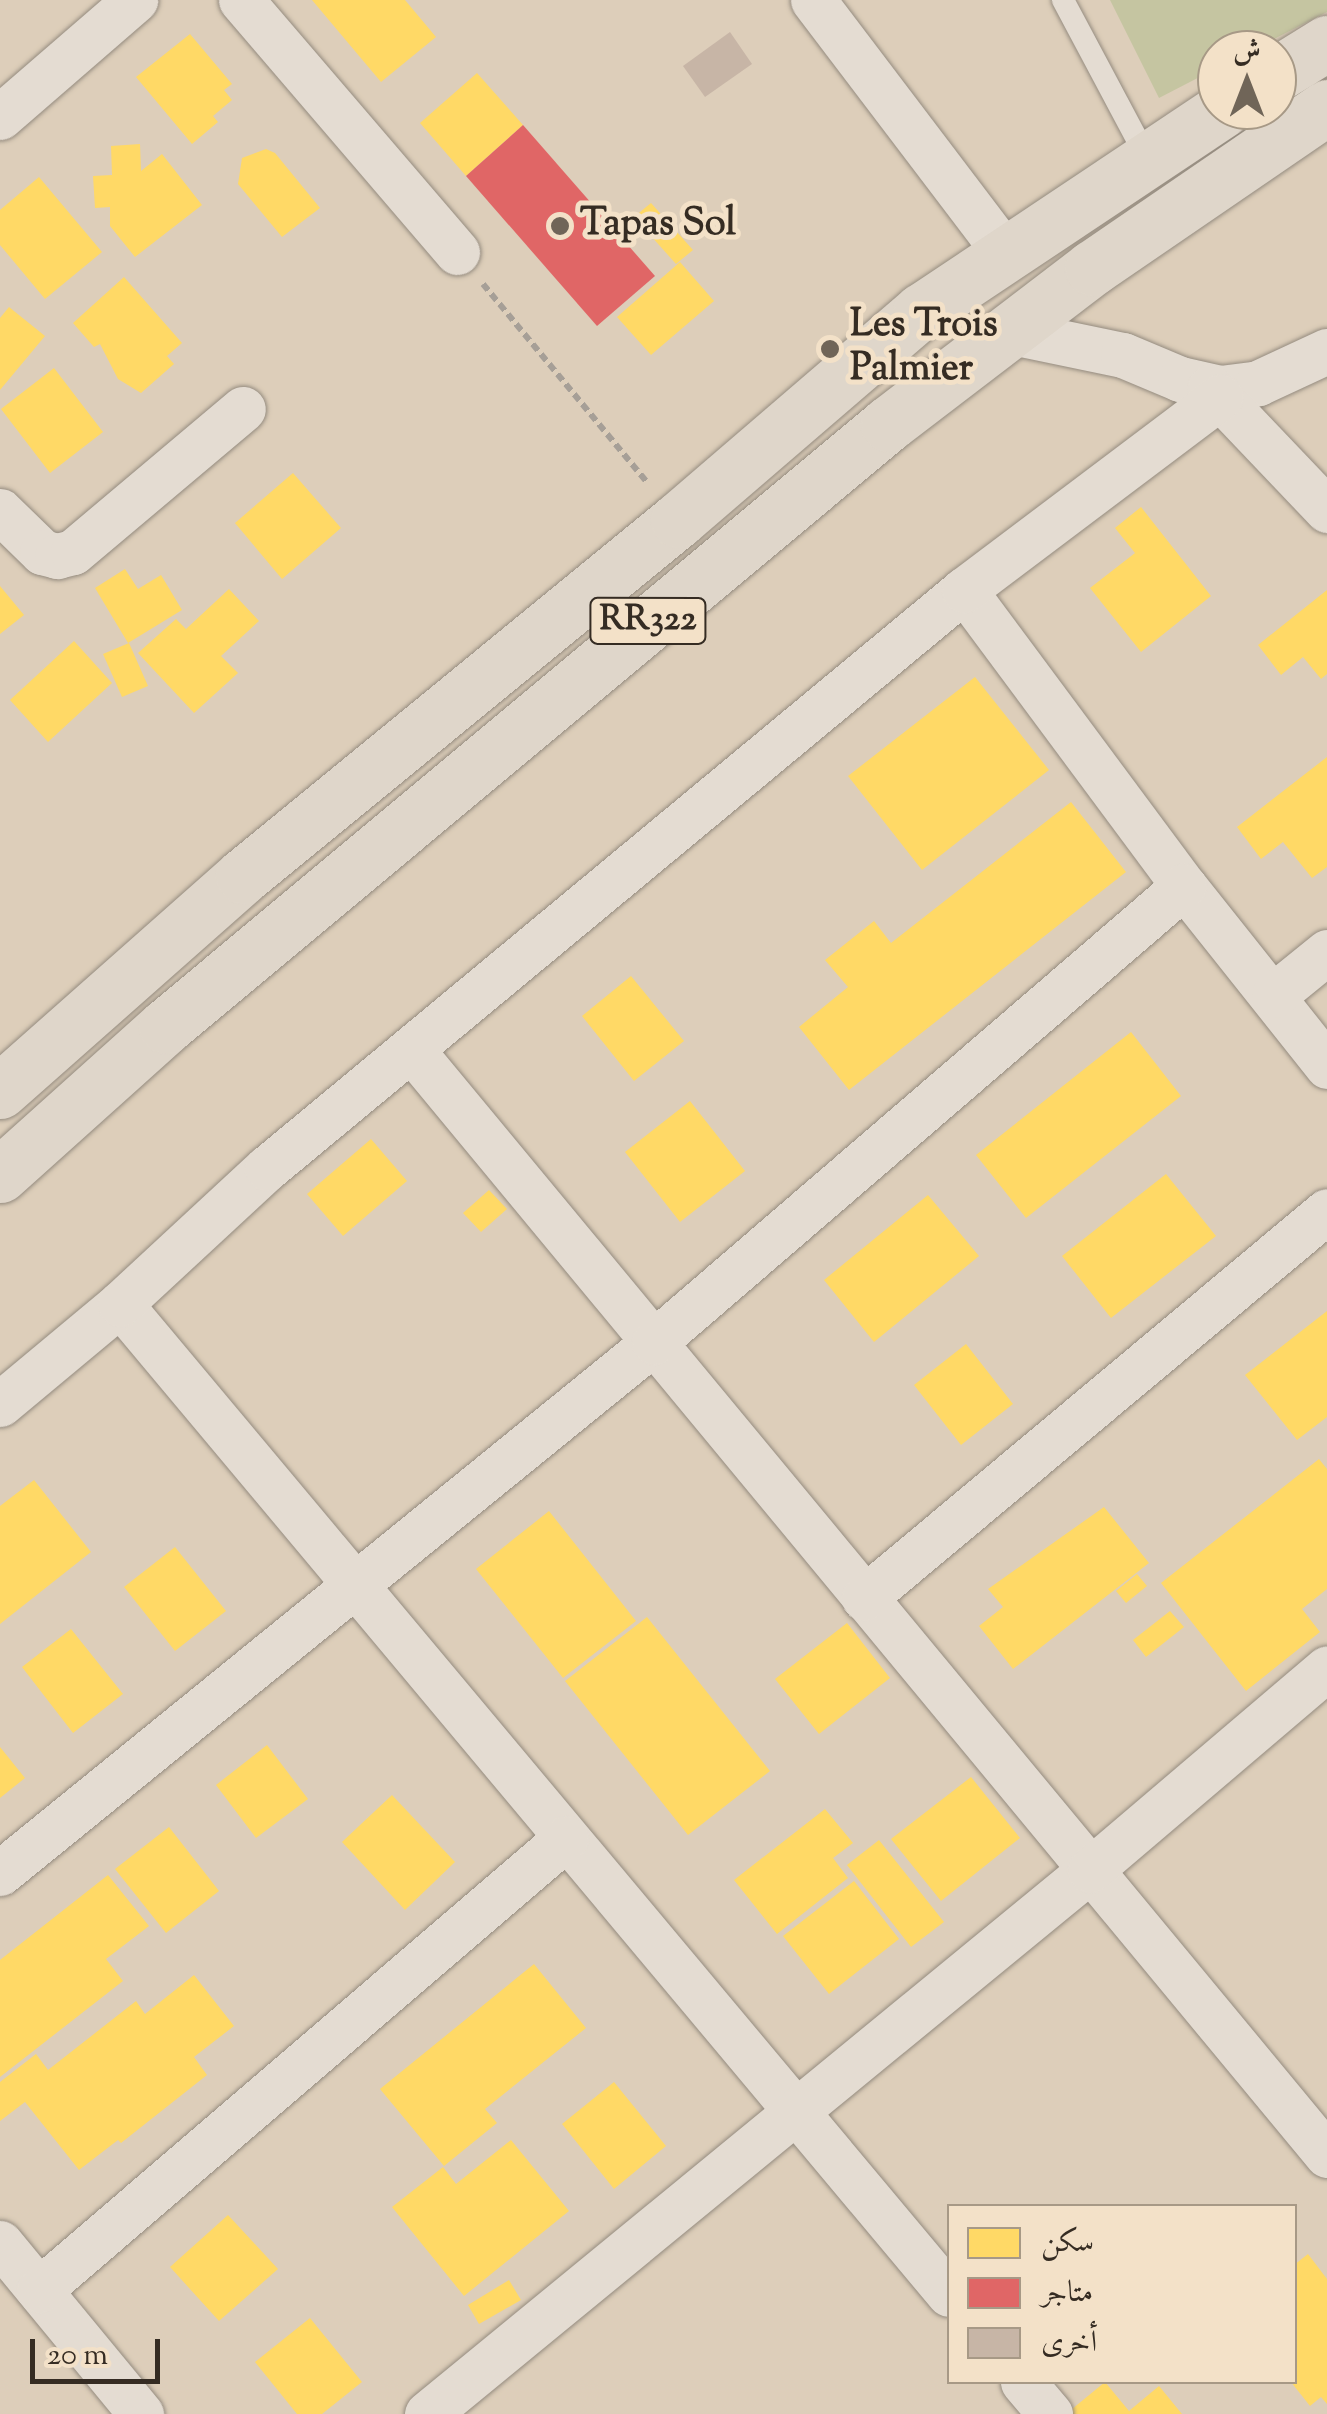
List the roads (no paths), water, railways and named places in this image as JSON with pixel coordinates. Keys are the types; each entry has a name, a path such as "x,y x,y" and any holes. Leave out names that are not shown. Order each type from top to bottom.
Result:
{"main road":[{"path":"1297,62 1327,43"},
{"name":"RR322","path":"0,1175 166,1026 448,789 1007,331 1217,179 1327,108"},
{"name":"RR322","path":"0,1091 242,876 678,520 920,311 1197,127"}],"street":[{"path":"0,116 135,0"},
{"path":"241,0 457,252"},
{"path":"812,0 1006,254"},
{"path":"1007,331 1122,355 1215,392 1327,510"},
{"path":"0,1404 120,1304 267,1168 964,590 1215,392 1258,383 1327,350"},
{"path":"0,512 42,552 57,556 73,552 243,409"},
{"path":"964,590 1184,886 1274,994 1327,1066"},
{"path":"0,1873 654,1342 1184,886"},
{"path":"1274,994 1327,952"},
{"path":"411,1049 1327,2155"},
{"path":"864,1598 1327,1212"},
{"path":"120,1304 947,2290"},
{"path":"427,2414 1090,1870 1327,1668"},
{"path":"39,2290 566,1838"},
{"path":"0,2243 141,2414"},
{"path":"1024,2384 1050,2414"}],"lane":[{"path":"1063,0 1148,161"}],"place":[{"name":"Tapas Sol","path":"560,226"},
{"name":"Les Trois Palmier","path":"830,349"}]}
